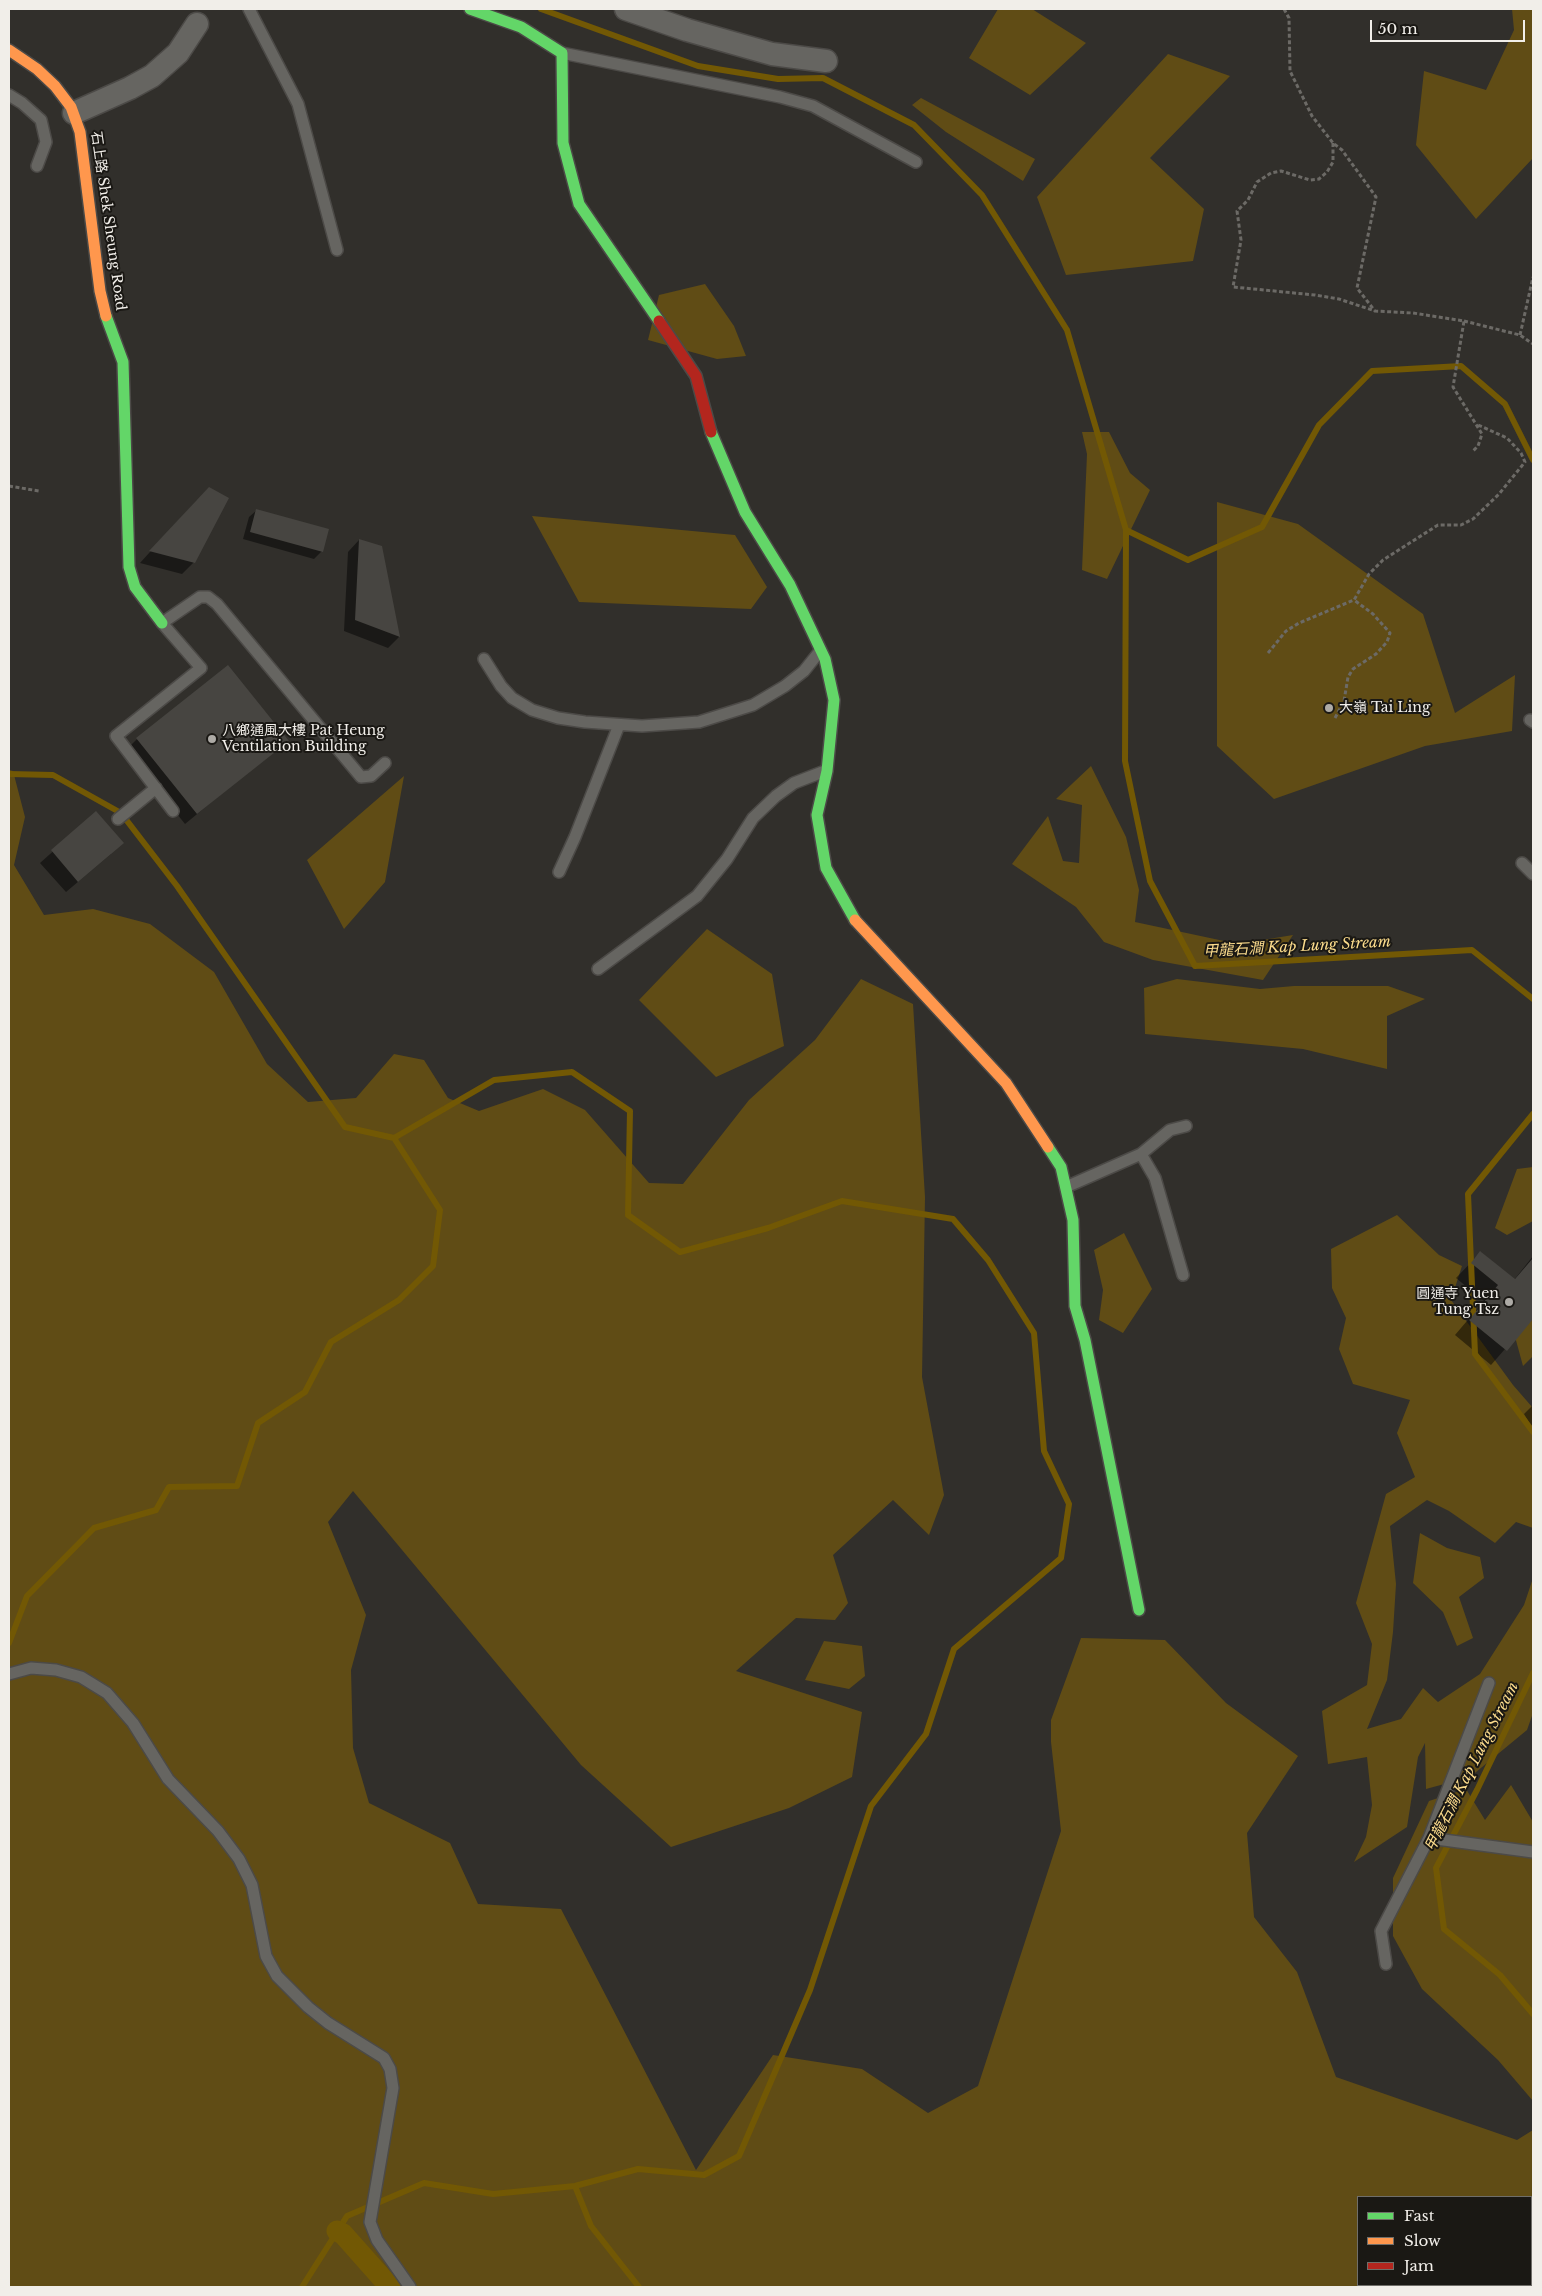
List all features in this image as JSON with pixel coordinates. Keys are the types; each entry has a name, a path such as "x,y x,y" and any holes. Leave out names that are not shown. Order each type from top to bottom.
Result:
{"street":[{"path":"470,9 521,27 562,53 563,143 579,204 696,376 713,440 745,512 790,585 821,650 834,700 827,771 817,815 826,868 851,915 1006,1083 1061,1167 1073,1220 1075,1306 1085,1340 1104,1430 1139,1610"},
{"path":"626,9 687,30 772,54 826,61"},
{"path":"74,114 152,76 174,57 197,24"},
{"name":"石上路 Shek Sheung Road","path":"9,50 37,69 55,86 74,114 80,132 100,291 106,317 123,362 129,567 135,587 162,623"}],"lane":[{"path":"249,9 298,104 337,250"},
{"path":"562,53 780,97 812,106 916,162"},
{"path":"9,95 22,103 41,120 46,142 37,166"},
{"path":"173,811 116,736 201,668 162,623 200,597 208,597 217,604 361,777 370,776 385,764"},
{"path":"484,659 501,686 512,698 532,710 558,718 642,726 699,722 753,705 786,686 804,671 821,650"},
{"path":"559,872 575,837 619,725"},
{"path":"598,969 697,896 727,858 753,818 776,796 794,783 827,771"},
{"path":"118,819 156,788"},
{"path":"1522,862 1533,874"},
{"path":"1066,1188 1141,1154 1170,1130 1186,1126"},
{"path":"1141,1154 1156,1178 1183,1276"},
{"path":"9,1674 31,1668 56,1670 91,1682 111,1697 133,1723 168,1779 218,1831 238,1859 252,1885 266,1956 277,1976 308,2007 328,2023 384,2058 390,2069 393,2088 370,2222 377,2240 410,2287"},
{"path":"1386,1964 1381,1931 1429,1838 1489,1683"},
{"path":"1429,1838 1533,1852"}],"path":[{"path":"1284,9 1289,18 1290,71 1312,116 1333,143 1342,150 1376,197 1357,288 1376,312"},
{"path":"1333,143 1333,162 1327,172 1319,179 1310,180 1281,171 1271,173 1257,182 1248,200 1237,211 1241,240 1233,287 1331,298 1376,312 1413,313 1464,321 1520,335 1533,344"},
{"path":"1520,335 1533,277"},
{"path":"1464,321 1453,387 1482,434 1478,446 1472,452"},
{"path":"1268,653 1286,631 1299,623 1354,600 1369,574 1383,560 1438,525 1461,525 1473,519 1499,494 1525,462 1521,453 1507,438 1475,424"},
{"path":"9,486 39,491"},
{"path":"1335,718 1344,701 1348,677 1353,669 1376,654 1387,642 1390,633 1372,614 1354,600"}],"shaded area":[{"path":"998,9 1032,9 1086,43 1030,95 969,58"},
{"path":"1512,9 1533,9 1533,158 1476,219 1416,145 1424,71 1486,90 1514,30"},
{"path":"1168,54 1230,76 1150,158 1204,209 1193,261 1066,275 1037,197"},
{"path":"921,98 1035,159 1023,181 946,132 912,105"},
{"path":"705,284 734,326 746,356 717,359 648,340 659,295"},
{"path":"1082,432 1109,432 1130,473 1150,490 1107,579 1082,570 1087,454"},
{"path":"1217,502 1298,524 1423,614 1455,713 1515,675 1512,731 1425,746 1274,799 1217,746"},
{"path":"532,516 735,535 767,587 751,609 579,602"},
{"path":"1091,766 1126,837 1139,890 1135,922 1238,944 1293,935 1263,980 1153,960 1104,942 1076,907 1012,864 1048,816 1063,861 1079,863 1082,805 1056,799"},
{"path":"9,770 13,771 25,817 14,865 44,915 93,909 150,924 214,972 267,1064 308,1102 356,1098 394,1054 424,1060 448,1098 479,1111 543,1089 585,1110 649,1183 683,1184 749,1100 815,1040 861,979 913,1004 925,1197 922,1377 944,1495 929,1535 893,1500 833,1555 848,1603 835,1620 796,1618 736,1671 862,1712 852,1777 789,1808 671,1847 581,1765 353,1491 328,1522 366,1615 351,1670 353,1748 369,1803 450,1843 478,1904 561,1909 696,2170 773,2055 862,2069 928,2113 978,2086 1061,1831 1051,1742 1051,1720 1081,1638 1165,1640 1226,1703 1298,1756 1247,1833 1254,1917 1297,1972 1336,2077 1517,2140 1533,2130 1533,2287 1402,2286 1532,2286 1532,2196 1357,2196 1357,2286 1386,2286 9,2287"},
{"path":"404,776 385,882 344,929 307,860"},
{"path":"707,929 772,974 784,1046 716,1077 639,1000"},
{"path":"1177,979 1260,989 1294,986 1388,986 1425,999 1387,1016 1387,1069 1303,1049 1145,1034 1144,988"},
{"path":"1533,1167 1533,1221 1507,1235 1495,1228 1517,1169"},
{"path":"1397,1215 1439,1255 1462,1266 1451,1300 1513,1385 1533,1408 1533,1528 1516,1522 1495,1543 1449,1511 1427,1500 1390,1526 1396,1584 1393,1632 1387,1680 1367,1729 1401,1719 1423,1688 1438,1702 1480,1674 1524,1605 1533,1578 1533,1713 1527,1730 1470,1777 1426,1789 1425,1743 1418,1757 1407,1827 1354,1862 1366,1837 1372,1805 1367,1757 1328,1764 1322,1711 1367,1685 1372,1644 1356,1603 1386,1494 1415,1477 1397,1433 1410,1400 1353,1384 1339,1349 1346,1318 1332,1288 1331,1249"},
{"path":"1124,1233 1152,1289 1123,1333 1099,1320 1103,1290 1094,1250"},
{"path":"1533,1291 1533,1356 1523,1366 1511,1322"},
{"path":"1420,1533 1447,1548 1480,1557 1484,1578 1459,1597 1473,1638 1457,1646 1443,1612 1413,1583"},
{"path":"824,1641 862,1646 865,1676 849,1689 805,1680"},
{"path":"1511,1785 1533,1822 1533,2101 1498,2060 1422,1989 1393,1936 1393,1878 1429,1801 1466,1789 1485,1820"}],"building":[{"path":"209,487 229,498 195,563 149,551"},
{"path":"256,509 329,529 323,552 250,532"},
{"path":"359,539 382,546 400,637 355,620"},
{"name":"八鄉通風大樓 Pat Heung Ventilation Building","path":"228,665 289,741 197,814 136,738"},
{"path":"96,811 124,843 78,882 51,850"},
{"name":"圓通寺 Yuen Tung Tsz","path":"1480,1251 1515,1279 1533,1258 1533,1319 1507,1351 1469,1320 1498,1285 1471,1263"}],"waterway":[{"path":"541,9 698,66 778,79 823,78 914,125 982,195 1067,330 1126,530 1188,560 1262,527 1319,425 1372,371 1461,366 1505,404 1533,460"},
{"name":"甲龍石澗 Kap Lung Stream","path":"1126,530 1125,761 1150,881 1195,966 1472,950 1533,999"},
{"path":"9,774 53,775 121,813 177,886 345,1127 394,1138 440,1210 433,1266 399,1300 331,1342 305,1392 258,1423 237,1486 169,1487 156,1510 94,1528 27,1596 9,1643"},
{"path":"302,2287 347,2216 424,2183 493,2194 575,2186 638,2169 704,2175 739,2156 810,1990 871,1806 926,1734 954,1649 1061,1558 1069,1504 1044,1451 1034,1333 988,1260 953,1219 842,1201 768,1228 680,1252 628,1215 630,1111 572,1072 494,1080 394,1138"},
{"name":"甲龍石澗 Kap Lung Stream","path":"1533,1114 1468,1194 1475,1354 1533,1432"},
{"name":"甲龍石澗 Kap Lung Stream","path":"1533,1673 1477,1790 1436,1868 1444,1929 1500,1975 1533,2014"},
{"path":"575,2186 591,2226 639,2287"},
{"path":"337,2231 343,2234 390,2287"}],"traffic: fast":[{"path":"470,9 521,27 562,53 563,143 579,204 659,321"},
{"path":"106,316 123,362 129,567 135,587 162,623"},
{"path":"711,432 745,512 790,585 825,659 834,700 827,771 817,815 826,868 855,920"},
{"path":"1048,1147 1061,1167 1073,1220 1075,1306 1085,1340 1139,1610"}],"traffic: slow":[{"path":"9,50 37,69 55,86 71,107 80,132 100,291 106,316"},
{"path":"855,920 1006,1083 1048,1147"}],"traffic: jam":[{"path":"659,321 696,376 711,432"}],"place":[{"name":"大嶺 Tai Ling","path":"1329,708"},
{"name":"八鄉通風大樓 Pat Heung Ventilation Building","path":"212,739"},
{"name":"圓通寺 Yuen Tung Tsz","path":"1509,1302"}]}
